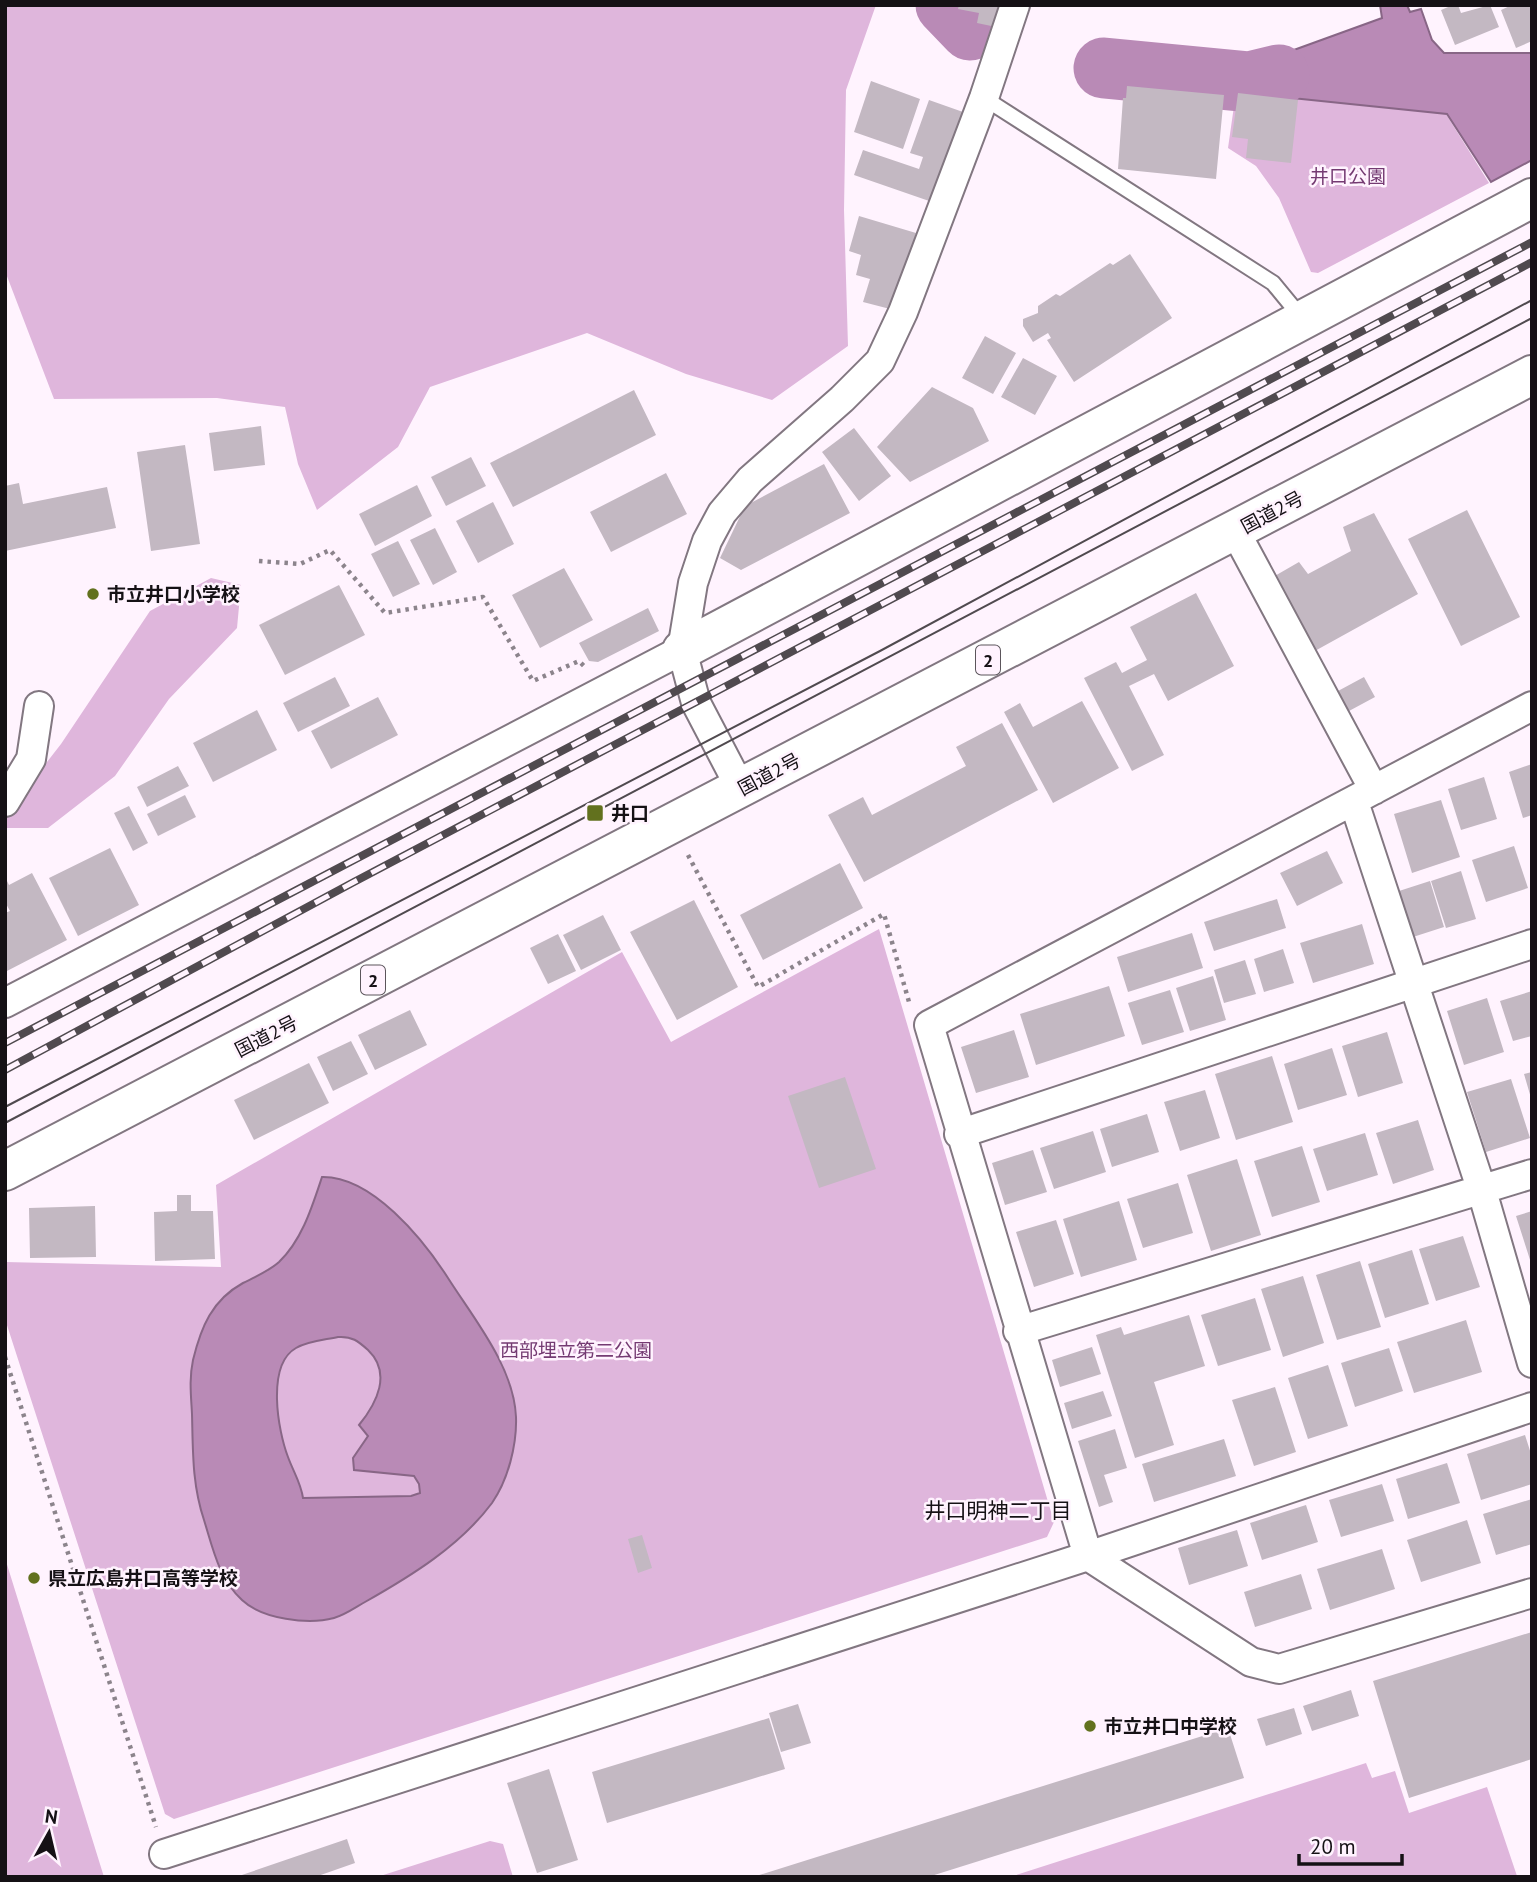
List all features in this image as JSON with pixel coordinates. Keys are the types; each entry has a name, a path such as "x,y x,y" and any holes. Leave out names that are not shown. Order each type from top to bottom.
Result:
{"main road":[{"path":"682,650 1532,198"},
{"name":"国道2号","path":"5,1171 1532,375"}],"street":[{"path":"741,789 696,702 682,650 693,583 708,541 722,513 750,480 842,399 880,361 903,312 984,98 1015,5"},
{"path":"1235,531 1364,796 1414,982 1482,1191 1532,1363"},
{"path":"5,1003 682,650"},
{"path":"5,802 31,759 39,706"},
{"path":"1532,706 929,1025 959,1134 1088,1556 1251,1662 1279,1669 1532,1593"},
{"path":"959,1134 1532,944"},
{"path":"1018,1331 1532,1174"},
{"path":"164,1854 1088,1556 1532,1407"}],"lane":[{"path":"984,98 1273,283 1304,319"}],"path":[{"path":"259,561 300,564 330,550 385,613 484,597 533,681 579,661"},
{"path":"672,824 758,988 884,914 911,1010"},
{"path":"5,1357 164,1854"}],"green space":[{"path":"5,5 876,5 846,90 844,210 848,346 772,400 686,374 587,333 430,387 398,447 317,510 298,464 285,407 217,398 54,399 5,271"},
{"name":"井口公園","path":"1236,92 1446,114 1489,183 1318,273 1311,272 1279,198 1256,166 1228,148"},
{"path":"211,578 241,585 237,628 169,699 115,776 48,828 5,828 5,816 61,744 150,611"},
{"name":"西部埋立第二公園","path":"879,929 1054,1522 1047,1537 174,1819 165,1814 5,1319 5,1262 221,1267 216,1185 622,952 671,1042"},
{"path":"5,1558 104,1877 5,1877"},
{"path":"1366,1763 1372,1778 1395,1771 1409,1813 1487,1787 1517,1876 1010,1877"},
{"path":"490,1841 503,1844 513,1877 377,1877"}],"shaded area":[{"path":"1380,5 1407,5 1410,12 1421,9 1432,40 1444,53 1532,53 1532,160 1491,182 1447,114 1195,88 1197,64 1255,64 1382,18"},
{"path":"322,1177 341,1179 377,1198 394,1212 425,1246 491,1344 500,1362 514,1398 516,1428 503,1484 492,1503 465,1533 417,1571 350,1611 334,1618 311,1621 273,1616 251,1607 234,1592 222,1573 210,1542 197,1493 191,1380 196,1348 209,1316 232,1290 271,1268 287,1253 305,1222","holes":["347,1337 361,1344 375,1359 379,1368 376,1398 359,1425 368,1436 353,1458 354,1470 414,1476 420,1493 411,1496 303,1498 288,1457 278,1416 278,1383 281,1369 287,1356 296,1348"]}],"building":[{"path":"959,5 1000,5 996,27 977,23 979,13 958,9"},
{"path":"1458,5 1461,13 1490,5 1499,27 1455,45 1441,10"},
{"path":"1512,5 1532,5 1532,41 1516,48 1501,10"},
{"path":"871,81 920,99 903,149 854,132"},
{"path":"1127,86 1224,95 1216,179 1118,169 1123,98 1126,98"},
{"path":"1238,93 1298,100 1291,163 1246,158 1248,139 1232,137"},
{"path":"929,100 963,112 932,202 854,175 863,150 919,169 923,157 910,153"},
{"path":"859,216 916,233 894,310 863,302 870,279 856,275 861,255 849,251"},
{"path":"1130,254 1172,318 1074,382 1047,340 1051,338 1048,333 1033,342 1023,326 1023,319 1038,313 1038,306 1056,294 1060,296 1110,263 1113,265"},
{"path":"985,336 1016,353 993,394 962,378"},
{"path":"1023,358 1057,376 1035,415 1001,397"},
{"path":"932,387 973,408 989,441 910,482 877,447"},
{"path":"634,390 656,435 513,507 490,463"},
{"path":"261,426 265,465 214,471 209,433"},
{"path":"854,428 891,476 859,501 822,452"},
{"path":"185,445 200,544 151,551 137,452"},
{"path":"471,457 486,486 446,506 431,477"},
{"path":"824,464 850,513 741,570 720,558 745,506"},
{"path":"666,473 687,514 611,552 590,512"},
{"path":"19,483 23,504 107,487 116,528 5,551 5,486"},
{"path":"417,485 432,516 375,546 359,514"},
{"path":"493,502 514,544 478,563 456,521"},
{"path":"1467,510 1520,617 1461,646 1408,539"},
{"path":"1374,513 1418,594 1313,652 1273,577 1299,562 1308,574 1351,551 1343,527"},
{"path":"435,528 457,572 433,585 410,540"},
{"path":"398,541 420,584 393,597 371,554"},
{"path":"564,568 593,620 540,648 512,595"},
{"path":"339,585 365,635 285,675 259,625"},
{"path":"1196,593 1234,666 1168,701 1154,674 1129,686 1164,755 1132,771 1084,678 1116,662 1122,673 1147,660 1130,627"},
{"path":"648,608 659,631 598,662 589,661 579,643"},
{"path":"335,677 350,706 298,732 283,703"},
{"path":"1364,677 1375,697 1349,711 1338,691"},
{"path":"378,697 398,735 331,769 311,731"},
{"path":"1082,701 1119,768 1053,803 1004,712 1020,703 1033,727"},
{"path":"257,710 277,750 213,782 193,743"},
{"path":"1002,723 1038,790 864,882 828,815 863,797 872,815 966,766 956,747"},
{"path":"1532,764 1532,815 1523,818 1509,772"},
{"path":"178,766 189,786 147,807 137,787"},
{"path":"1484,777 1497,819 1461,830 1448,789"},
{"path":"185,795 196,817 158,836 147,814"},
{"path":"1441,800 1460,857 1412,873 1394,814"},
{"path":"129,806 148,843 133,851 114,813"},
{"path":"1514,846 1528,888 1486,902 1472,860"},
{"path":"110,848 139,905 78,936 49,878"},
{"path":"1327,851 1343,883 1297,906 1280,873"},
{"path":"840,863 863,908 763,960 740,915"},
{"path":"1461,871 1476,919 1446,928 1431,881"},
{"path":"32,873 67,940 5,972 5,913 10,911 5,902 5,877 9,885"},
{"path":"1430,881 1444,927 1413,937 1399,891"},
{"path":"1277,899 1286,928 1214,951 1204,922"},
{"path":"694,900 738,987 677,1020 630,932"},
{"path":"603,915 621,950 581,970 563,935"},
{"path":"1362,924 1374,964 1313,983 1300,943"},
{"path":"1192,933 1203,968 1128,992 1117,957"},
{"path":"558,934 576,971 548,984 530,948"},
{"path":"1283,949 1294,983 1264,992 1254,959"},
{"path":"1245,960 1256,994 1224,1003 1214,970"},
{"path":"1213,976 1226,1020 1190,1031 1176,988"},
{"path":"1109,986 1125,1036 1036,1065 1020,1014"},
{"path":"1170,990 1184,1032 1142,1045 1128,1003"},
{"path":"1532,991 1532,1036 1513,1041 1500,1001"},
{"path":"1487,998 1504,1052 1464,1065 1447,1011"},
{"path":"410,1010 427,1045 375,1070 358,1035"},
{"path":"1014,1030 1029,1077 976,1093 961,1047"},
{"path":"1387,1032 1403,1083 1358,1097 1342,1046"},
{"path":"351,1041 368,1074 333,1091 317,1057"},
{"path":"1332,1048 1347,1095 1298,1110 1284,1064"},
{"path":"1272,1056 1293,1122 1236,1140 1215,1074"},
{"path":"309,1063 329,1103 254,1140 234,1100"},
{"path":"1532,1072 1532,1098 1531,1098 1524,1074"},
{"path":"845,1077 876,1169 819,1188 788,1096"},
{"path":"1511,1079 1530,1138 1486,1152 1467,1092"},
{"path":"1205,1090 1220,1138 1180,1151 1164,1102"},
{"path":"1147,1114 1159,1152 1112,1167 1100,1129"},
{"path":"1418,1120 1434,1170 1393,1184 1376,1133"},
{"path":"1093,1131 1106,1172 1054,1189 1040,1148"},
{"path":"1365,1133 1378,1175 1327,1191 1313,1149"},
{"path":"1302,1146 1320,1202 1272,1217 1254,1161"},
{"path":"1033,1150 1047,1192 1005,1205 992,1163"},
{"path":"1237,1159 1261,1235 1211,1251 1187,1175"},
{"path":"1178,1183 1193,1233 1143,1248 1127,1199"},
{"path":"177,1195 191,1195 191,1211 213,1211 215,1259 155,1261 154,1212 177,1211"},
{"path":"1119,1201 1137,1260 1081,1277 1063,1219"},
{"path":"95,1206 96,1257 30,1258 29,1208"},
{"path":"1532,1211 1532,1263 1531,1263 1516,1216"},
{"path":"1056,1220 1074,1274 1034,1287 1016,1232"},
{"path":"1463,1236 1480,1287 1436,1301 1419,1249"},
{"path":"1412,1250 1429,1304 1385,1318 1368,1264"},
{"path":"1360,1261 1381,1327 1337,1340 1316,1275"},
{"path":"1303,1276 1324,1343 1283,1357 1261,1289"},
{"path":"1255,1298 1271,1350 1218,1366 1201,1315"},
{"path":"1189,1315 1205,1366 1154,1382 1174,1445 1135,1458 1096,1335 1121,1327 1124,1335"},
{"path":"1466,1320 1482,1372 1414,1393 1397,1342"},
{"path":"1092,1347 1101,1374 1060,1387 1052,1360"},
{"path":"1389,1348 1403,1391 1355,1407 1341,1363"},
{"path":"1328,1365 1348,1426 1308,1439 1288,1378"},
{"path":"1275,1387 1296,1452 1254,1466 1232,1400"},
{"path":"1103,1391 1112,1416 1072,1429 1064,1403"},
{"path":"1115,1429 1127,1468 1104,1475 1113,1502 1099,1507 1078,1441"},
{"path":"1525,1435 1532,1457 1532,1484 1481,1500 1467,1454"},
{"path":"1224,1439 1236,1476 1154,1502 1142,1464"},
{"path":"1447,1463 1460,1503 1408,1519 1396,1479"},
{"path":"1382,1484 1394,1521 1341,1537 1329,1500"},
{"path":"1532,1499 1532,1544 1496,1555 1483,1514"},
{"path":"1306,1505 1318,1542 1262,1560 1250,1523"},
{"path":"1467,1520 1481,1563 1421,1582 1407,1540"},
{"path":"1237,1530 1248,1566 1189,1585 1178,1548"},
{"path":"642,1535 652,1568 638,1573 628,1539"},
{"path":"1382,1549 1395,1589 1330,1610 1317,1569"},
{"path":"1301,1574 1312,1609 1255,1627 1244,1592"},
{"path":"1532,1632 1532,1759 1409,1798 1373,1681"},
{"path":"1351,1690 1359,1716 1312,1731 1303,1706"},
{"path":"798,1704 811,1743 781,1752 769,1713"},
{"path":"1294,1708 1302,1734 1266,1746 1257,1719"},
{"path":"769,1718 785,1769 607,1823 592,1772"},
{"path":"1228,1728 1244,1778 928,1877 753,1877"},
{"path":"549,1769 578,1860 537,1873 507,1783"},
{"path":"347,1839 355,1863 315,1877 236,1877"}],"waterway":[{"path":"946,5 970,30"},
{"path":"1104,68 1250,82 1279,75"}],"tram line":[{"path":"5,1107 880,651 1532,300"},
{"path":"5,1123 1532,318"}],"railway":[{"path":"5,1043 1532,242"},
{"path":"5,1070 352,883 1532,262"}],"place":[{"name":"市立井口小学校","path":"93,594"},
{"name":"井口","path":"595,813"},
{"name":"県立広島井口高等学校","path":"34,1578"},
{"name":"市立井口中学校","path":"1090,1726"}],"district":[{"name":"井口明神二丁目","path":"998,1510"}]}
